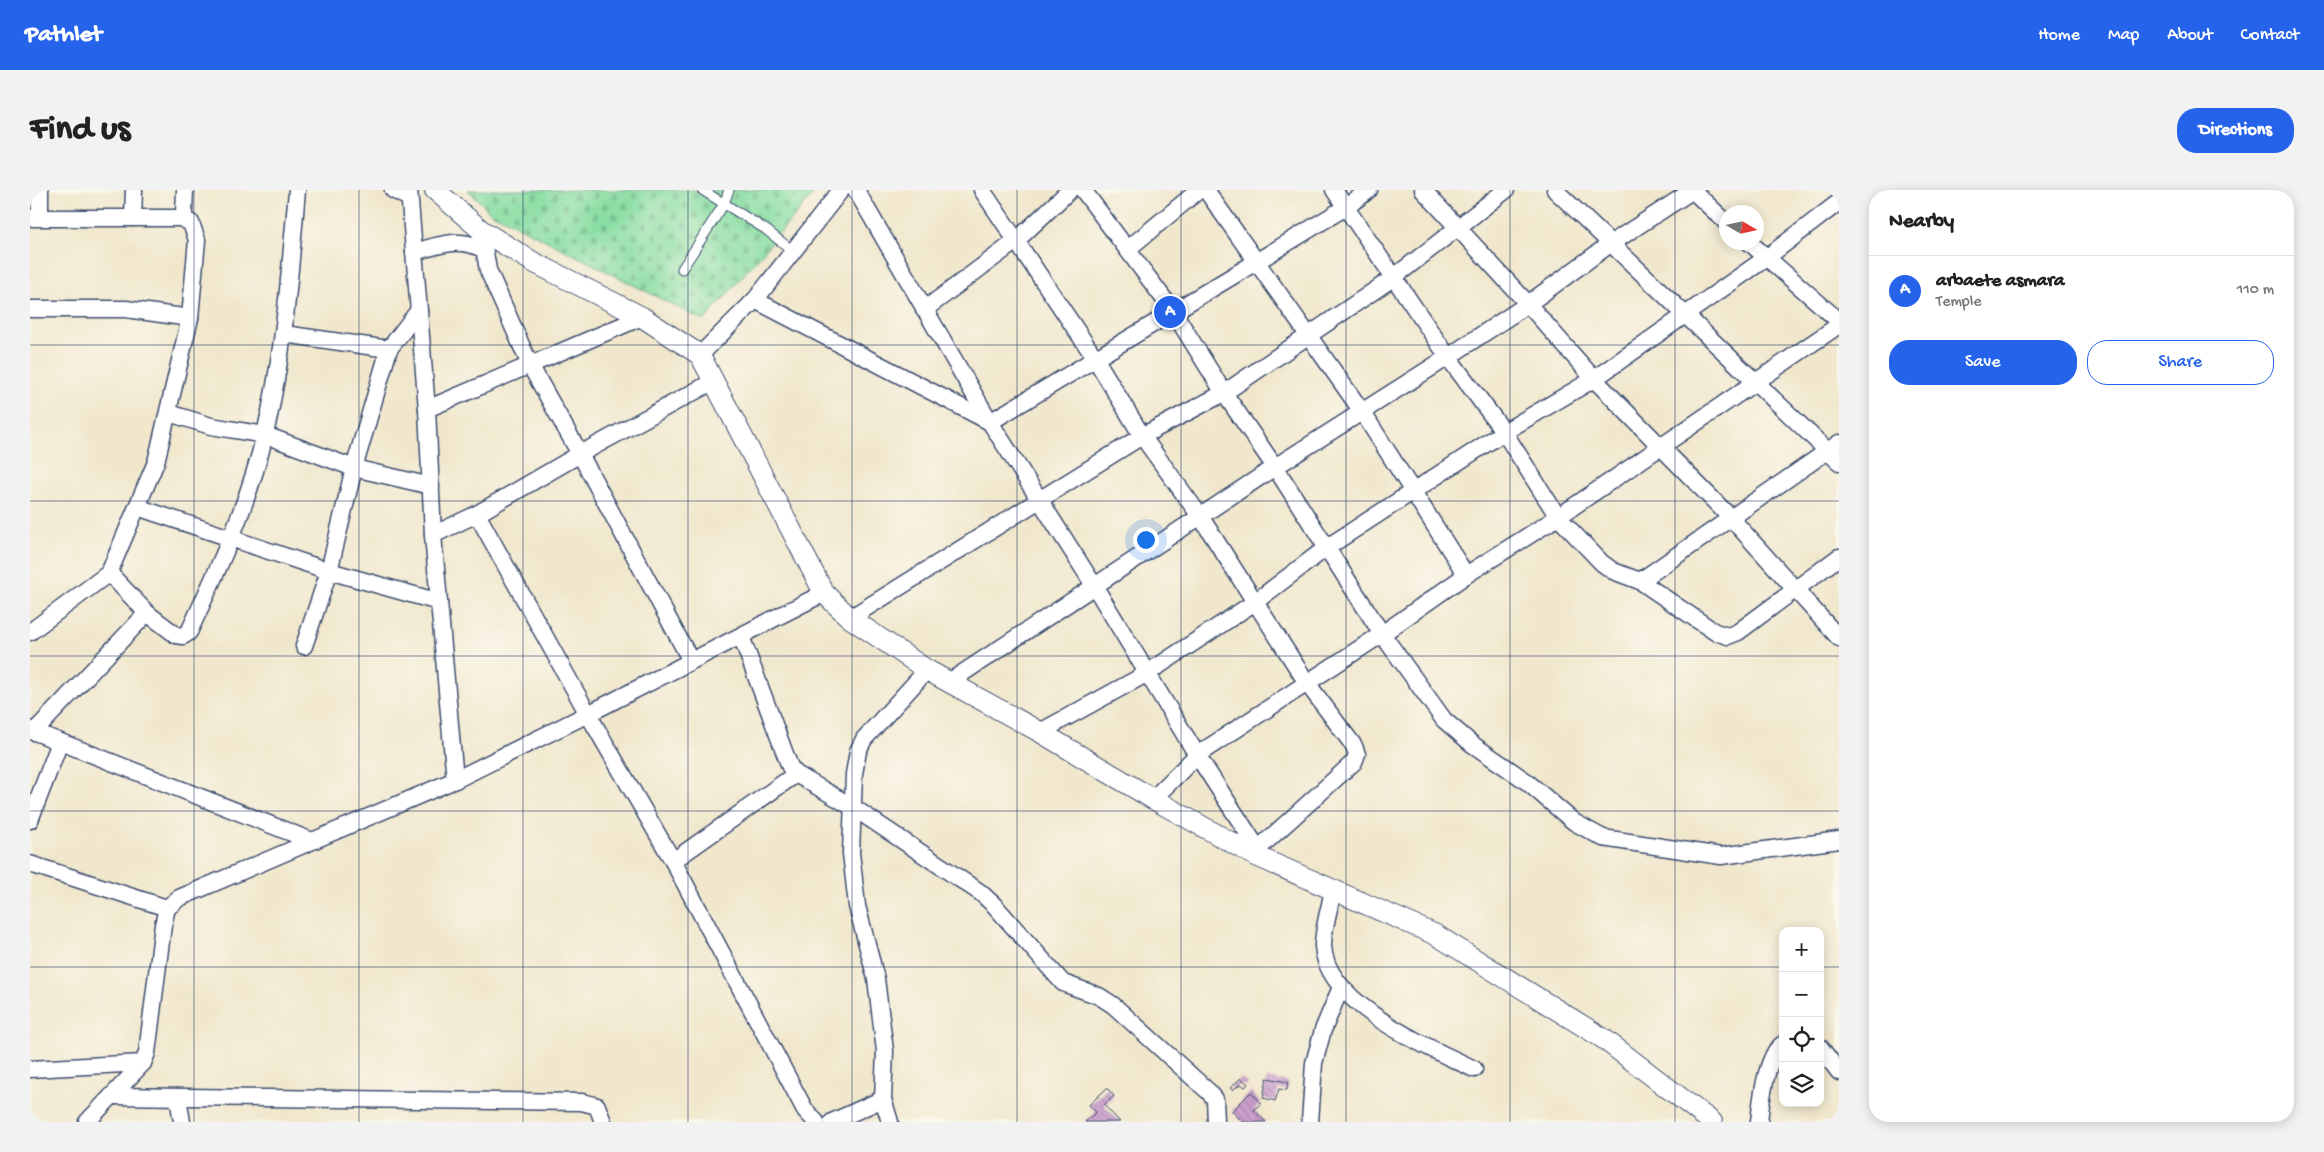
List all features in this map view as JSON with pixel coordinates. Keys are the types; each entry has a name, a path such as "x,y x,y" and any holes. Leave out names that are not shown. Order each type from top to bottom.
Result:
{"street":[{"path":"30,632 109,573 137,507 156,462 190,318 196,240 191,223 181,218 35,218 40,190"},
{"path":"133,218 134,190"},
{"path":"181,218 184,214 185,190"},
{"path":"109,573 147,613 176,635 184,636 189,632 232,539 265,435 284,334 297,190"},
{"path":"393,190 409,194 427,409 438,602 455,780"},
{"path":"435,190 482,240 532,262 642,317 700,355 824,593 850,618 927,670 1040,732 1153,799 1333,890 1436,935 1604,1040 1712,1122"},
{"path":"700,355 755,300 841,190"},
{"path":"856,190 990,422 1095,587 1146,674 1256,852"},
{"path":"982,190 1095,358 1142,436 1200,516 1307,683 1354,746 1356,754 1354,762 1256,852"},
{"path":"924,310 1016,241 1070,190"},
{"path":"1083,190 1129,248 1173,311 1224,393 1382,634 1444,720 1472,744 1526,781 1574,822 1603,838 1721,856 1839,840"},
{"path":"1129,248 1199,190"},
{"path":"1206,190 1363,413 1412,494 1466,575"},
{"path":"1334,190 1448,357 1504,432 1558,517 1602,563 1613,570 1640,581 1715,632 1728,636 1738,632 1839,557"},
{"path":"990,422 1346,207 1369,190"},
{"path":"1423,190 1594,379 1659,448 1730,517 1839,638"},
{"path":"850,618 1142,436 1224,393 1393,278 1506,190"},
{"path":"1555,190 1684,316 1835,452 1730,517 1640,581"},
{"path":"949,682 1274,467 1363,413 1448,357 1528,304 1610,244 1693,190 1719,215"},
{"path":"1040,732 1146,674 1255,602 1326,548 1412,494 1504,432 1594,379 1766,258 1839,202"},
{"path":"414,252 447,243 482,240"},
{"path":"482,240 488,270 530,365 691,661"},
{"path":"1758,250 1839,321"},
{"path":"755,300 990,422"},
{"path":"30,309 126,309 190,318"},
{"path":"304,646 329,571 354,468 389,349 419,310"},
{"path":"427,409 642,317"},
{"path":"1153,799 1197,755 1382,634 1466,575 1558,517 1757,383 1839,325"},
{"path":"284,334 389,349"},
{"path":"433,535 477,514 580,454 714,381"},
{"path":"169,413 211,426 265,435 354,468 431,486"},
{"path":"137,507 329,571 438,602"},
{"path":"477,514 588,714 673,861 805,1110 816,1122"},
{"path":"89,1121 143,1063 147,1053 163,925 167,908 179,898 455,780 824,593"},
{"path":"147,613 32,731 312,841"},
{"path":"741,636 790,767 796,774 854,808 981,893 995,906 1063,983 1099,996 1114,1005 1209,1092 1215,1099 1216,1122"},
{"path":"890,1122 883,1099 884,1051 876,979 857,906 851,853 854,774 858,752 864,738 927,670"},
{"path":"30,820 60,742"},
{"path":"673,861 796,774"},
{"path":"30,864 167,908"},
{"path":"1333,890 1323,946 1328,964 1341,987 1362,1007 1402,1033 1474,1069"},
{"path":"1310,1122 1314,1063 1323,1030 1341,987"},
{"path":"1759,1122 1761,1100 1772,1058 1779,1049"},
{"path":"1824,1052 1839,1072"},
{"path":"30,1069 143,1063"},
{"path":"112,1096 582,1102 597,1106 603,1122"},
{"path":"178,1098 182,1122"},
{"path":"832,1122 883,1099"}],"lane":[{"path":"702,190 765,228 793,251"},
{"path":"682,269 724,204 729,190"}],"green space":[{"path":"468,190 817,190 704,321 490,212"}],"building":[{"path":"1241,1078 1248,1084 1245,1087 1241,1084 1232,1090 1230,1088"},
{"path":"1267,1078 1288,1082 1287,1090 1279,1089 1275,1101 1263,1098"},
{"path":"1107,1088 1114,1096 1104,1105 1120,1122 1085,1122 1096,1112 1089,1105"},
{"path":"1251,1092 1261,1103 1254,1110 1266,1122 1243,1122 1232,1111"}],"place":[{"name":"arbaete asmara","path":"1170,312"}]}
